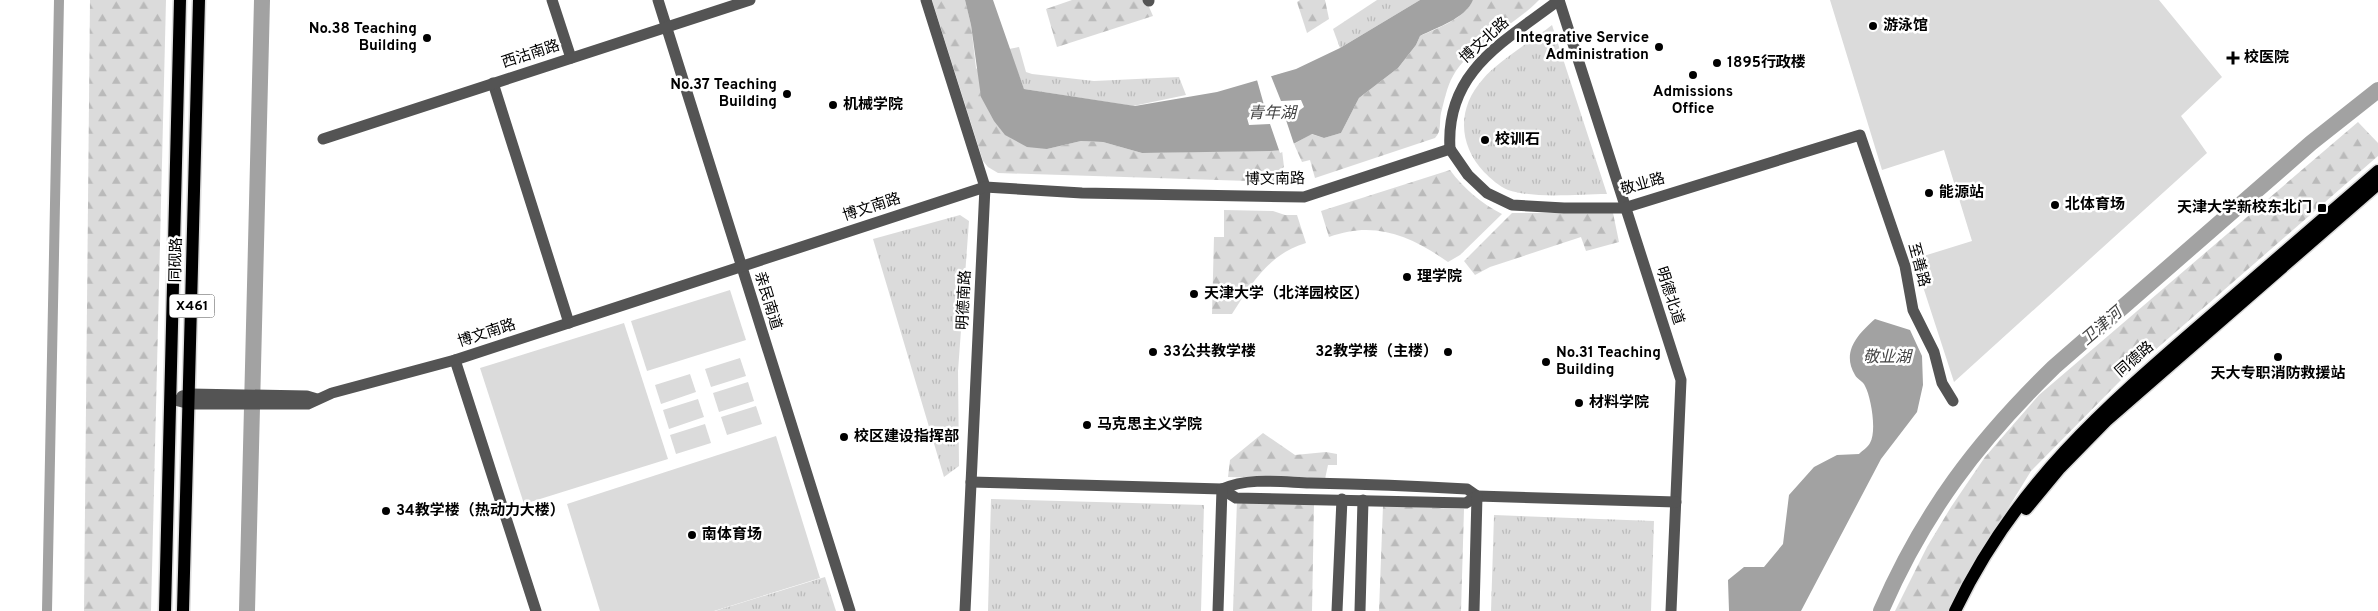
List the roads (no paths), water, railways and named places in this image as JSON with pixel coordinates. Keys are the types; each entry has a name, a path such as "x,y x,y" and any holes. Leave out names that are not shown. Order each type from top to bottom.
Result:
{"main road":[{"name":"同砚路","path":"165,611 180,0"},
{"name":"同砚路","path":"183,611 199,0"},
{"name":"同德路","path":"1955,611 1978,566 1996,538 2018,506 2057,457 2114,400 2378,171"},
{"name":"同德路","path":"1964,611 2010,531 2036,497 2084,442 2160,372 2378,184"}],"street":[{"path":"552,0 571,58"},
{"name":"亲民南道","path":"658,0 740,266 850,611"},
{"name":"西沽南路","path":"323,139 750,0"},
{"name":"明德南路","path":"926,0 985,187 965,611"},
{"name":"博文北路","path":"1450,149 1449,130 1452,111 1461,88 1474,68 1559,0"},
{"name":"明德北道","path":"1559,0 1624,208 1681,380 1671,611"},
{"path":"493,83 569,323"},
{"name":"敬业路","path":"1450,149 1468,175 1487,193 1512,205 1564,208 1624,208 1860,134"},
{"name":"至善路","path":"1860,134 1904,266 1913,310 1934,352 1942,383 1952,401"},
{"name":"博文南路","path":"171,399 275,400 308,404 317,399 455,360 985,187 1082,193 1304,197 1450,149"},
{"path":"455,360 536,611"},
{"path":"971,482 1222,489 1236,483 1260,482 1362,484 1467,489 1478,496 1676,502"},
{"path":"1222,489 1236,498 1466,503 1478,496"},
{"path":"1218,611 1222,489"},
{"path":"1474,611 1478,496"},
{"path":"1337,611 1342,499"},
{"path":"1360,611 1363,500"}],"water":[{"name":"青年湖","path":"965,0 993,0 1024,89 1135,106 1217,92 1296,69 1340,48 1420,0 1473,0 1469,7 1457,17 1420,36 1416,45 1398,68 1359,98 1341,133 1324,138 1312,134 1282,150 1142,153 1103,142 1081,141 1047,149 1027,147 1005,135 994,121 981,97 971,25"},
{"name":"敬业湖","path":"1875,319 1910,330 1922,356 1923,385 1917,412 1881,459 1801,611 1729,611 1728,580 1744,567 1764,567 1783,544 1789,495 1814,467 1837,455 1859,454 1870,443 1873,423 1869,398 1864,384 1857,378 1851,367 1850,359 1853,344"}],"waterway":[{"path":"47,611 59,0"},
{"path":"247,611 262,0"},
{"name":"卫津河","path":"1881,611 1915,542 1934,510 1977,451 2026,395 2054,367 2311,143 2378,90"}],"place":[{"name":"游泳馆","path":"1873,26"},
{"name":"No.38 Teaching Building","path":"427,38"},
{"name":"Integrative Service Administration","path":"1659,47"},
{"name":"校医院","path":"2233,58"},
{"name":"1895行政楼","path":"1717,63"},
{"name":"Admissions Office","path":"1693,75"},
{"name":"No.37 Teaching Building","path":"787,94"},
{"name":"机械学院","path":"833,105"},
{"name":"校训石","path":"1485,140"},
{"name":"能源站","path":"1929,193"},
{"name":"北体育场","path":"2055,205"},
{"name":"天津大学新校东北门","path":"2322,208"},
{"name":"理学院","path":"1407,277"},
{"name":"天津大学（北洋园校区）","path":"1194,294"},
{"name":"33公共教学楼","path":"1153,352"},
{"name":"32教学楼（主楼）","path":"1448,352"},
{"name":"天大专职消防救援站","path":"2278,357"},
{"name":"No.31 Teaching Building","path":"1546,362"},
{"name":"材料学院","path":"1579,403"},
{"name":"马克思主义学院","path":"1087,425"},
{"name":"校区建设指挥部","path":"844,437"},
{"name":"34教学楼（热动力大楼）","path":"386,511"},
{"name":"南体育场","path":"692,535"}]}
